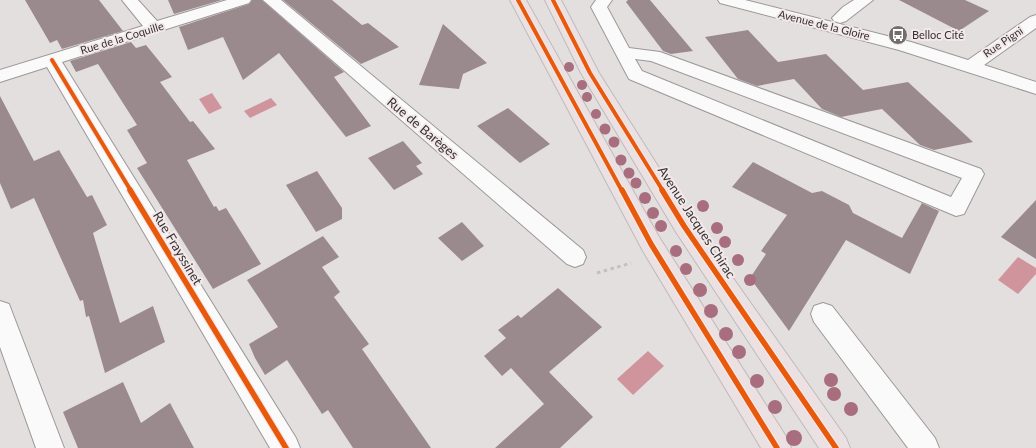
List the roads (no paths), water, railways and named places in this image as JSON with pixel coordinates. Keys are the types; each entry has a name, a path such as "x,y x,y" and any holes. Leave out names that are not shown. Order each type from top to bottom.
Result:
{"main road":[{"path":"518,0 651,244 777,448"},
{"name":"Avenue Jacques Chirac","path":"556,2 590,73 684,226 836,448"}],"street":[{"path":"130,0 154,28"},
{"name":"Rue de la Coquille","path":"0,76 243,0"},
{"name":"Rue de Barèges","path":"272,0 575,257"},
{"path":"604,0 599,7 622,52 635,75 956,208 974,174 654,56 622,52"},
{"name":"Avenue de la Gloire","path":"726,0 906,46 1036,88"},
{"path":"840,18 848,10 866,0"},
{"name":"Rue Pigni","path":"971,66 1036,20"},
{"name":"Rue Frayssinet","path":"52,60 286,448"},
{"path":"0,312 50,448"},
{"path":"823,314 925,448"}],"place":[{"name":"Belloc Cité","path":"898,35"}]}
